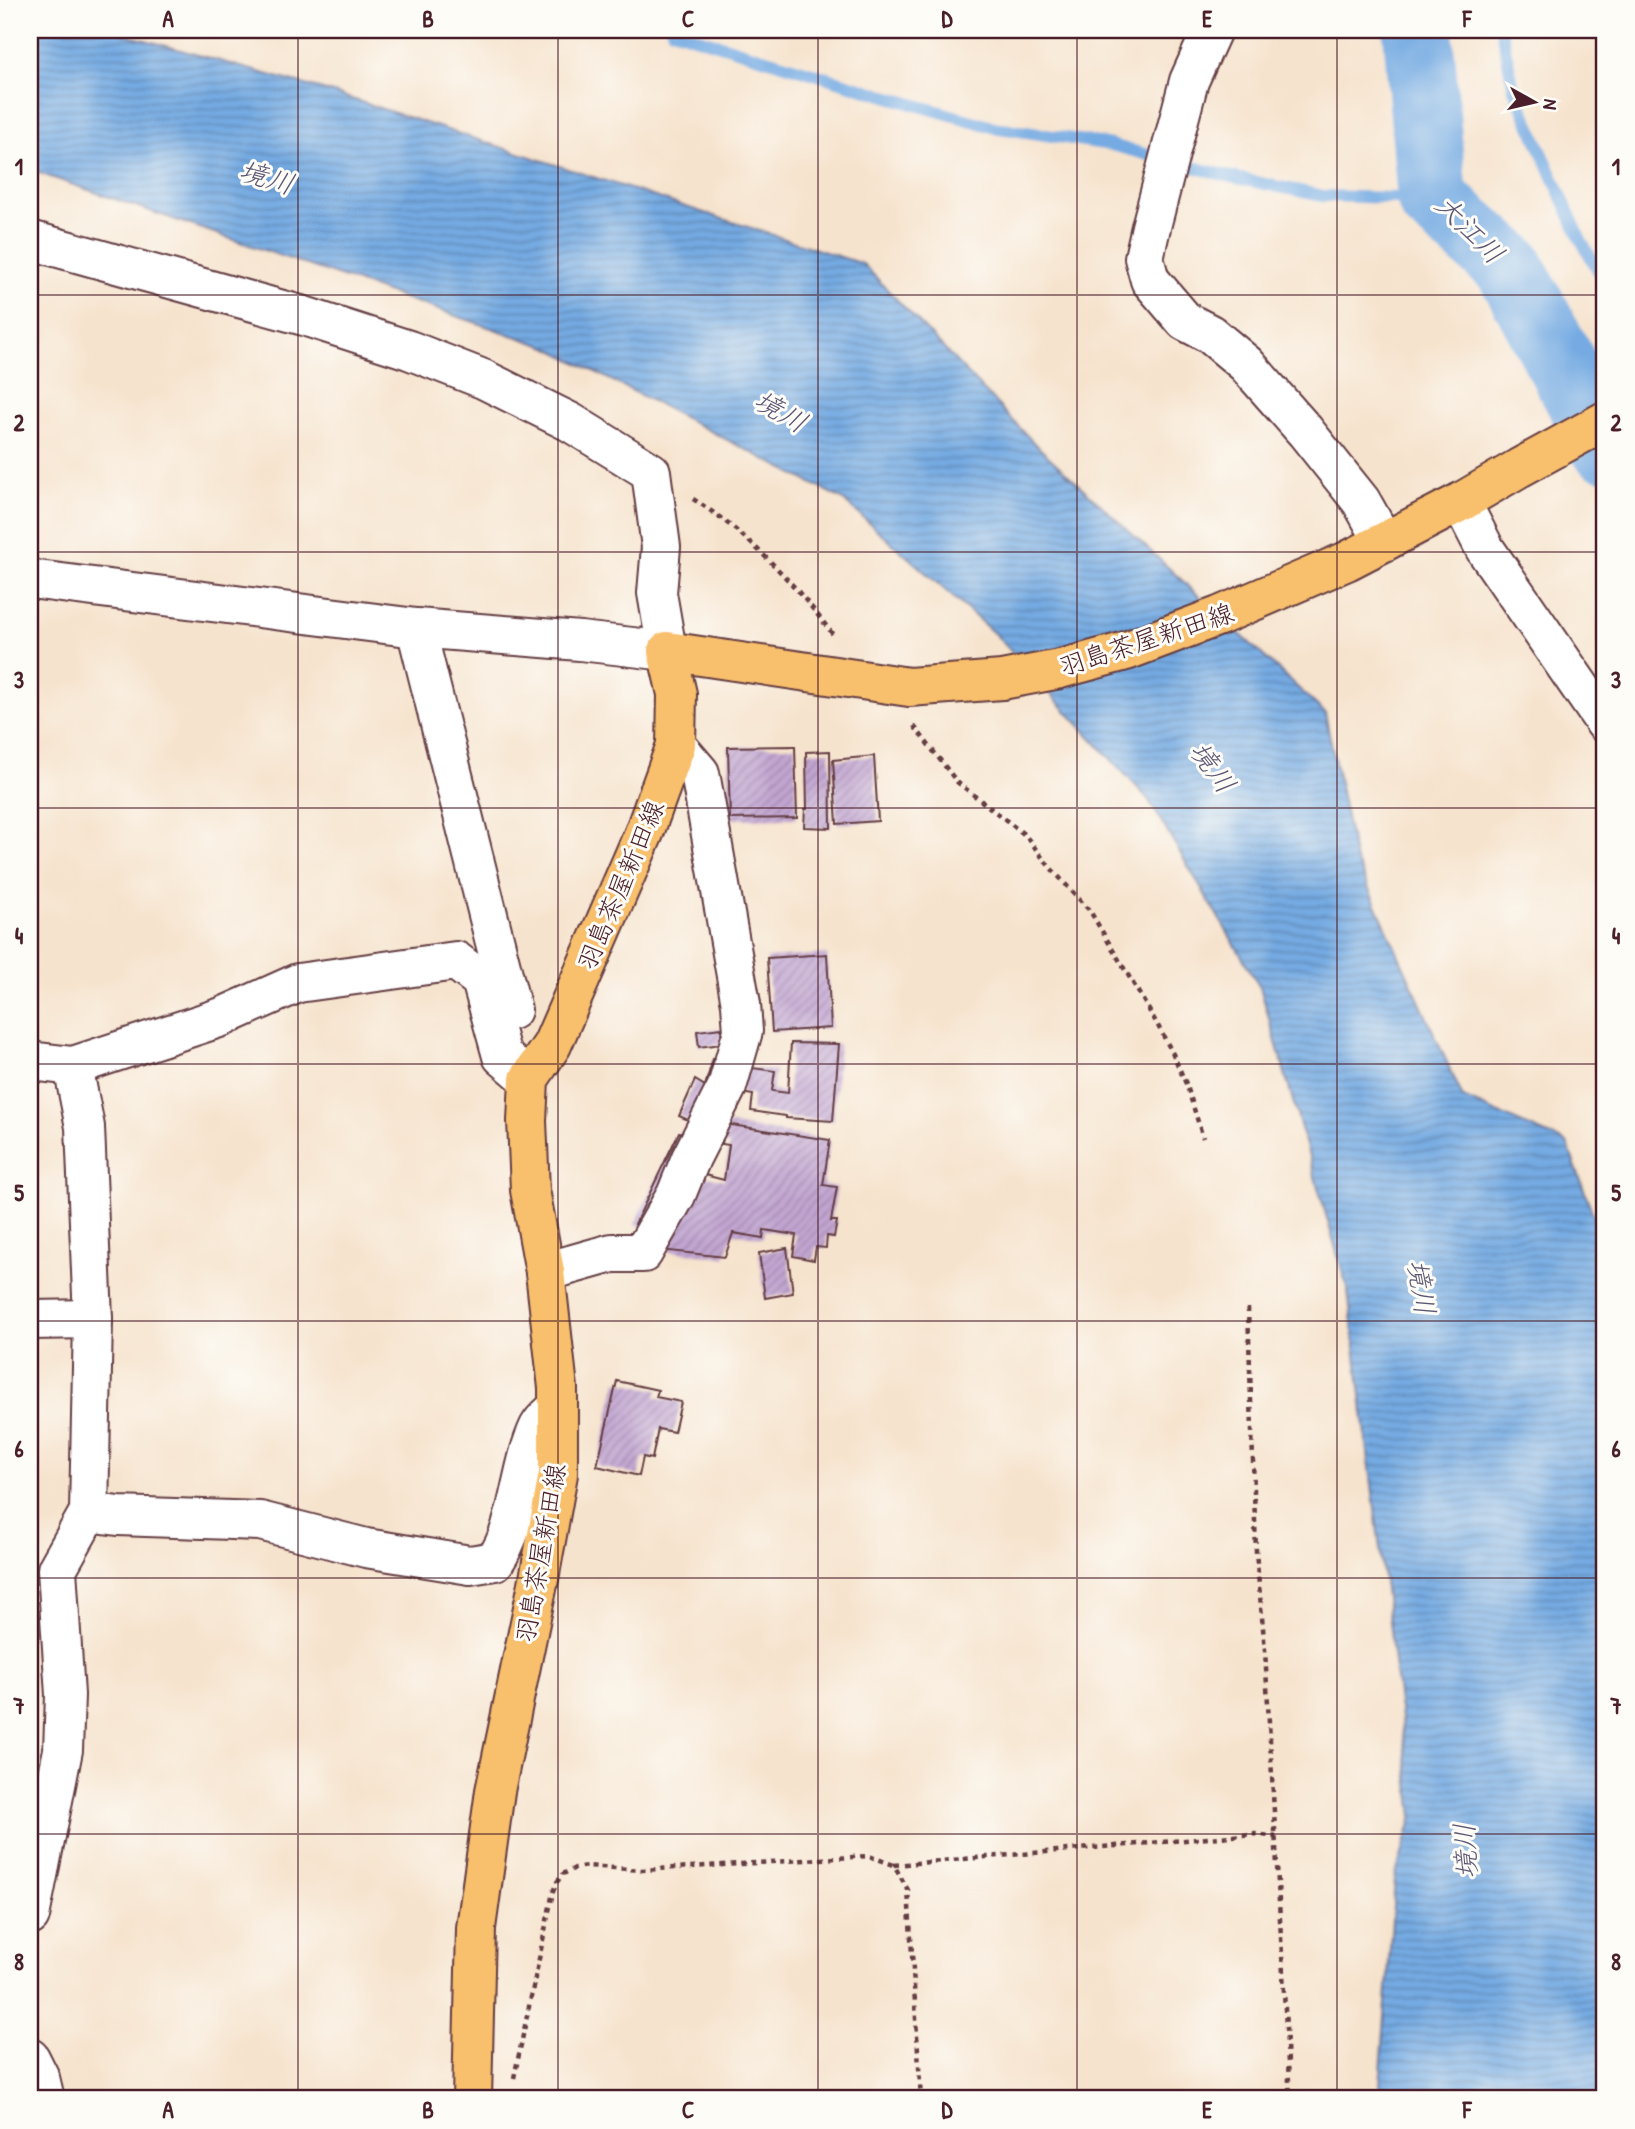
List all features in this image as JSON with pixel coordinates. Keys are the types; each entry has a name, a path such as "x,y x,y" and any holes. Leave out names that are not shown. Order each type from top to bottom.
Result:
{"main road":[{"name":"羽島茶屋新田線","path":"466,2091 476,1928 495,1791 558,1474 558,1388 544,1272 530,1190 527,1121 529,1079 552,1045 644,833 676,745 677,694 667,651 909,687 1002,680 1060,669 1113,654 1219,616 1347,561 1461,502 1605,421"}],"street":[{"path":"1212,30 1189,81 1151,227 1144,258 1150,280 1185,321 1210,334 1246,364 1305,431 1361,501 1384,542"},
{"path":"30,240 304,316 409,350 483,379 570,422 651,472 661,547 657,593 667,651 416,628 30,579"},
{"path":"1461,502 1485,549 1605,723"},
{"path":"416,628 529,1079"},
{"path":"544,1272 612,1253 643,1253 676,1195 691,1158 727,1087 743,1031 741,1004 700,772 676,745"},
{"path":"30,1061 73,1066 222,1017 298,982 456,961 481,980 502,1056 529,1079"},
{"path":"30,1916 38,1824 63,1750 65,1695 57,1569 89,1512 93,1319 85,1127 73,1066"},
{"path":"30,1320 93,1319"},
{"path":"89,1512 118,1516 260,1521 366,1548 470,1565 495,1561 505,1546 540,1424 558,1407"},
{"path":"30,2058 40,2077 45,2099"}],"path":[{"path":"651,472 704,506 761,551 801,594 871,681 904,712 957,782 1025,835 1090,911 1173,1054 1187,1086 1203,1138"},
{"path":"1248,1308 1256,1552 1265,1650 1290,2099"},
{"path":"514,2080 553,1892 563,1874 575,1868 587,1866 642,1870 869,1856 894,1865 1255,1834 1276,1837"},
{"path":"894,1865 908,1890 920,2099"}],"water":[{"name":"境川","path":"30,30 110,30 330,92 863,264 1034,443 1325,713 1354,856 1463,1098 1567,1143 1605,1247 1605,2099 1379,2099 1395,1878 1413,1816 1348,1291 1260,987 1148,799 996,635 842,499 547,347 30,170"}],"building":[{"path":"795,746 797,818 730,819 728,747"},
{"path":"830,751 831,828 804,827 807,809 806,752"},
{"path":"874,756 878,821 837,824 833,760"},
{"path":"827,954 831,1028 772,1032 767,958"},
{"path":"721,1028 722,1044 699,1047 697,1031"},
{"path":"791,1043 839,1044 833,1121 786,1118 751,1111 753,1095 741,1093 744,1067 775,1071 772,1091 788,1093"},
{"path":"713,1059 722,1062 695,1123 679,1116 695,1080 705,1086"},
{"path":"725,1124 830,1140 823,1185 837,1187 831,1221 837,1221 834,1237 827,1236 826,1248 816,1247 814,1260 793,1256 796,1235 764,1230 763,1238 733,1233 725,1257 660,1250 693,1172 724,1180 729,1145 722,1144"},
{"path":"679,1132 693,1139 650,1230 635,1224"},
{"path":"787,1248 793,1293 765,1298 759,1253"},
{"path":"617,1381 658,1390 656,1397 681,1402 674,1432 658,1429 652,1459 643,1457 639,1476 597,1466"}],"waterway":[{"path":"672,30 993,127 1111,145 1231,177 1323,196 1432,199"},
{"name":"大江川","path":"1418,30 1432,199 1509,266 1605,446"},
{"path":"1501,30 1514,89 1581,240 1605,283"}]}
